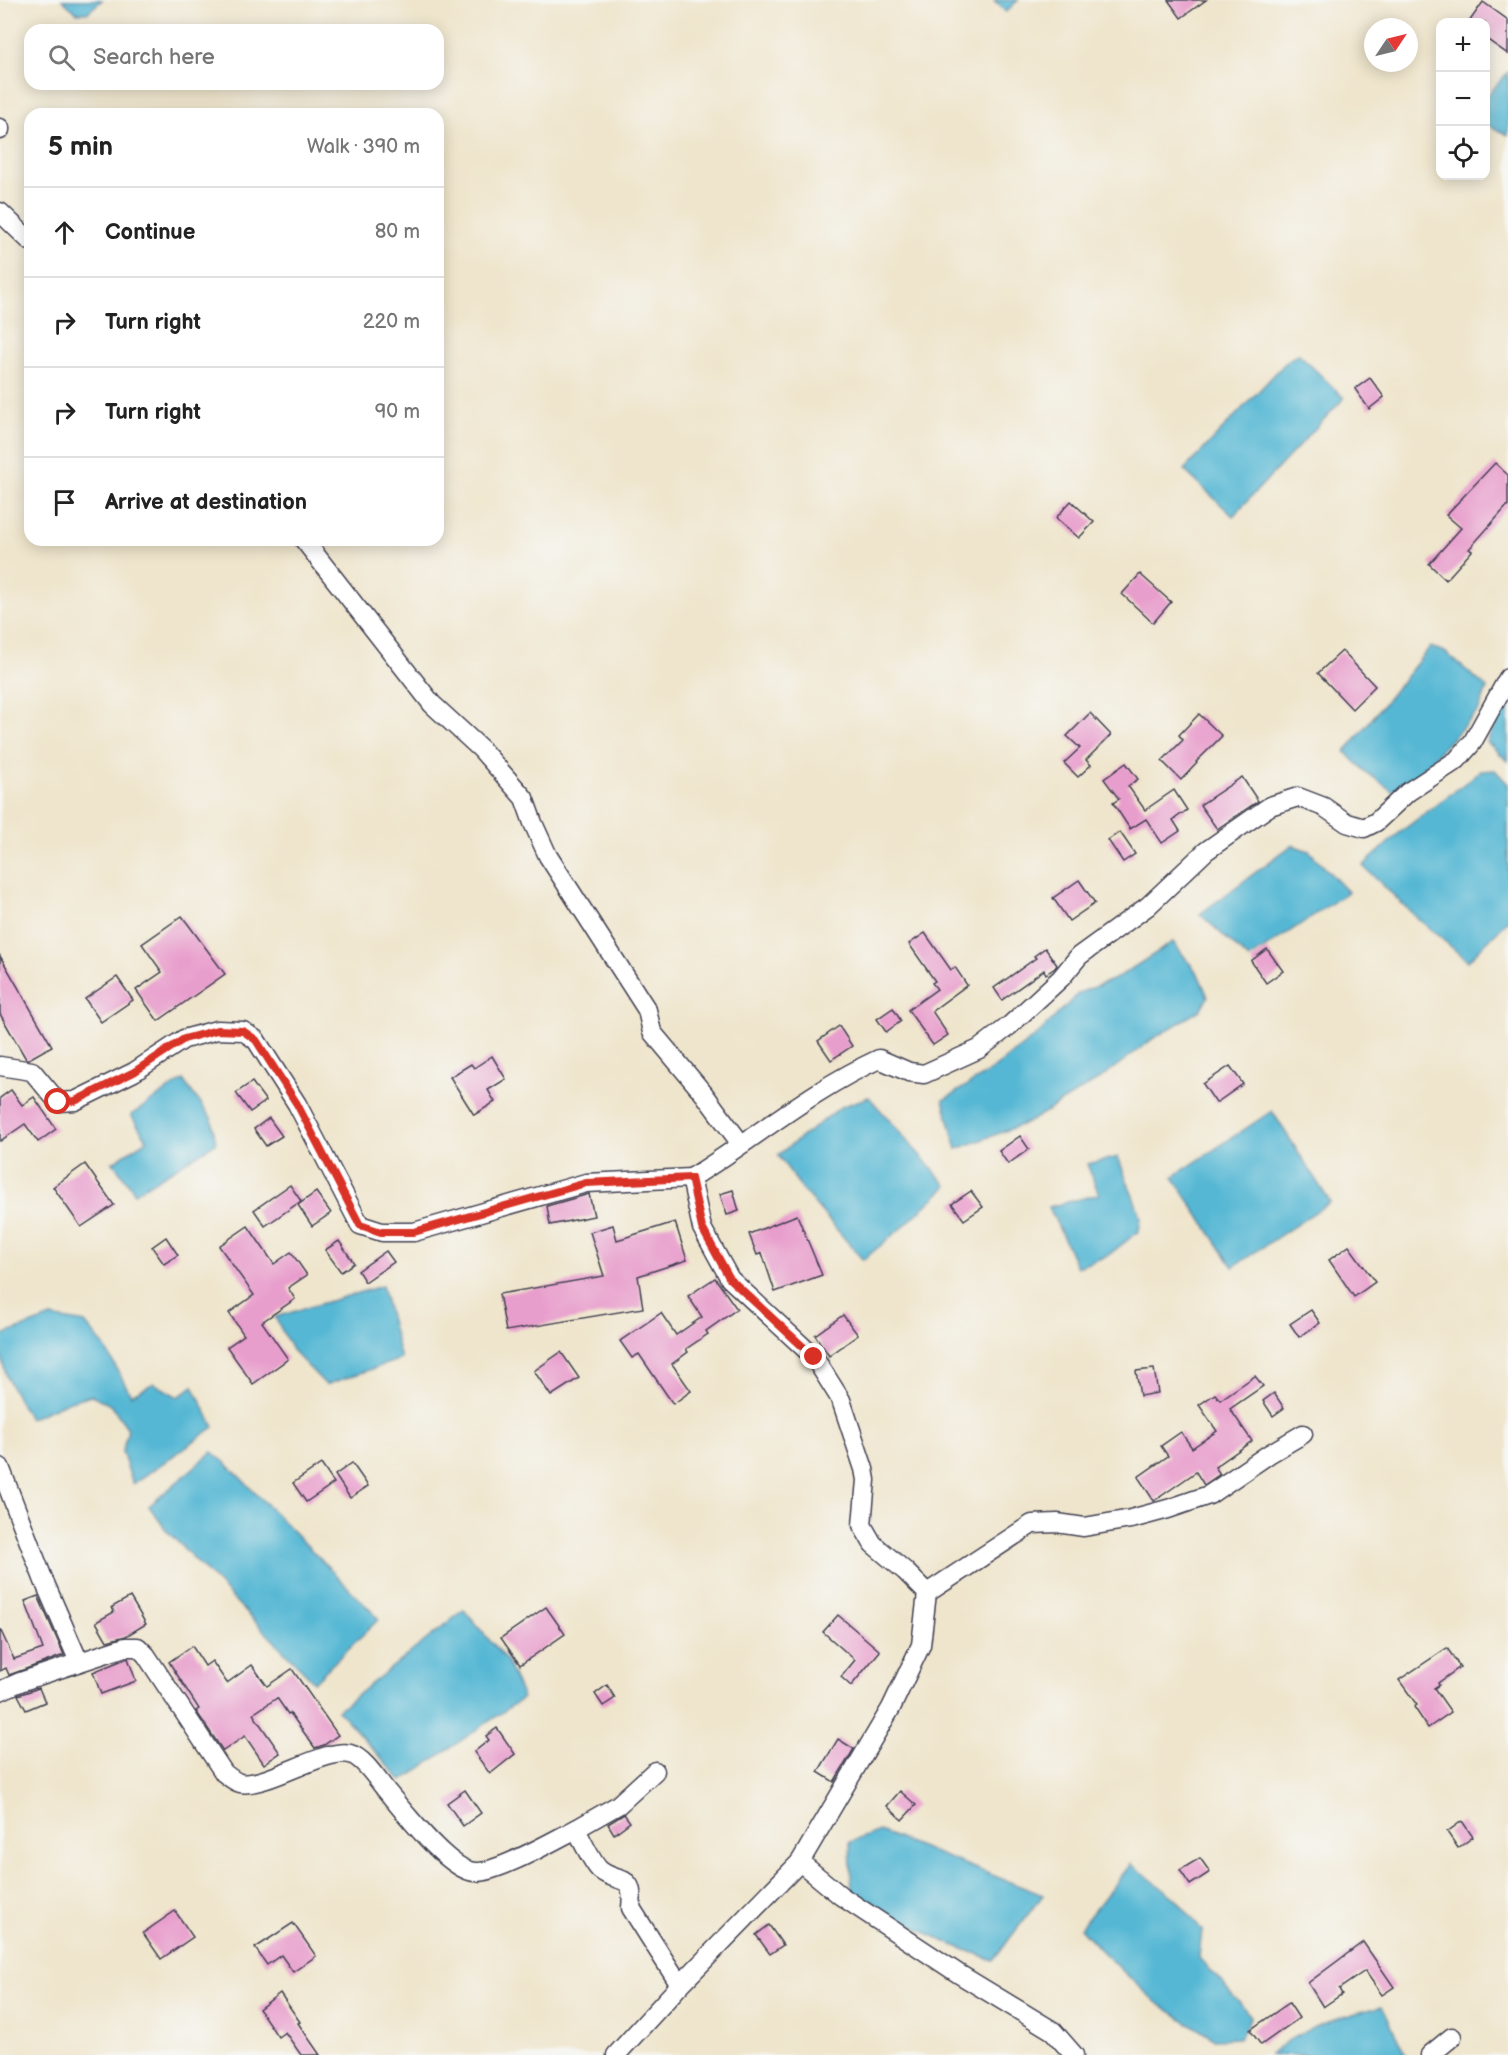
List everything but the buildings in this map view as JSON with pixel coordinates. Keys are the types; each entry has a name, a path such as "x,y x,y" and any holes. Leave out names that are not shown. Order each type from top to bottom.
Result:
{"street":[{"path":"0,212 24,235"},
{"path":"309,546 432,704 481,749 524,798 532,823 548,856 647,1010 652,1032 704,1094 741,1144"},
{"path":"0,1066 32,1071 58,1102 75,1101 134,1072 184,1039 217,1030 243,1031 256,1040 297,1104 360,1225 381,1232 414,1232 586,1183 691,1178 844,1076 879,1059 909,1072 924,1074 979,1049 1009,1026 1061,978 1079,956 1148,906 1206,851 1270,806 1298,797 1324,807 1355,826 1364,828 1376,822 1407,792 1457,760 1472,743 1508,678"},
{"path":"691,1178 702,1228 730,1279 814,1357 841,1400 866,1480 862,1525 873,1544 927,1593"},
{"path":"927,1593 1032,1524 1057,1522 1084,1527 1131,1520 1168,1509 1209,1495 1281,1446 1303,1434"},
{"path":"0,1467 44,1581 79,1662"},
{"path":"616,2055 680,1985 800,1862 891,1708 921,1645 927,1593"},
{"path":"0,1691 20,1682 125,1647 138,1647 146,1655 224,1773 239,1783 256,1781 334,1755 350,1754 365,1764 419,1830 446,1858 473,1873 494,1869 576,1830 618,1805 655,1771"},
{"path":"576,1830 599,1869 626,1882 633,1893 631,1908 680,1985"},
{"path":"800,1862 841,1896 959,1974 1053,2031 1074,2055"},
{"path":"1430,2055 1452,2037"}],"water":[{"path":"62,0 102,0 87,13 77,13"},
{"path":"994,0 1018,0 1006,12"},
{"path":"1508,72 1508,135 1490,126 1490,92"},
{"path":"1299,354 1344,398 1233,516 1184,470 1288,360"},
{"path":"1430,647 1445,652 1487,688 1479,710 1398,795 1366,772 1345,752"},
{"path":"1508,704 1508,761 1487,742 1498,718"},
{"path":"1495,770 1508,784 1508,920 1468,961 1416,917 1363,866 1399,833 1481,771"},
{"path":"1292,845 1309,851 1348,892 1249,959 1200,914"},
{"path":"1173,942 1198,974 1208,997 1200,1010 1154,1038 1098,1080 1029,1122 957,1149 943,1100 986,1074 1037,1035 1079,993 1117,978"},
{"path":"183,1080 212,1119 216,1143 135,1193 113,1162 147,1140 131,1115"},
{"path":"869,1097 947,1186 863,1260 802,1189 778,1155 841,1107"},
{"path":"1272,1111 1330,1202 1233,1267 1173,1177"},
{"path":"1118,1157 1141,1217 1139,1231 1107,1256 1077,1267 1049,1207 1099,1194 1087,1164"},
{"path":"382,1286 401,1359 326,1385 292,1350 275,1317"},
{"path":"51,1317 85,1323 104,1346 131,1395 154,1383 178,1397 193,1386 214,1427 133,1484 122,1452 128,1429 112,1406 92,1395 70,1401 29,1419 5,1370 0,1336"},
{"path":"212,1452 227,1464 379,1619 314,1682 167,1531 149,1506"},
{"path":"464,1610 506,1660 523,1698 402,1781 338,1710"},
{"path":"879,1831 1043,1895 993,1960 950,1944 852,1897 850,1842"},
{"path":"1131,1864 1175,1898 1202,1930 1199,1957 1251,2016 1240,2038 1214,2039 1157,2003 1102,1952 1080,1928"},
{"path":"1382,2006 1406,2055 1270,2055 1307,2030"}],"route":[{"path":"58,1102 75,1101 134,1072 184,1039 217,1030 243,1031 256,1040 297,1104 360,1225 381,1232 414,1232 586,1183 691,1178 702,1228 730,1279 814,1357"}]}
